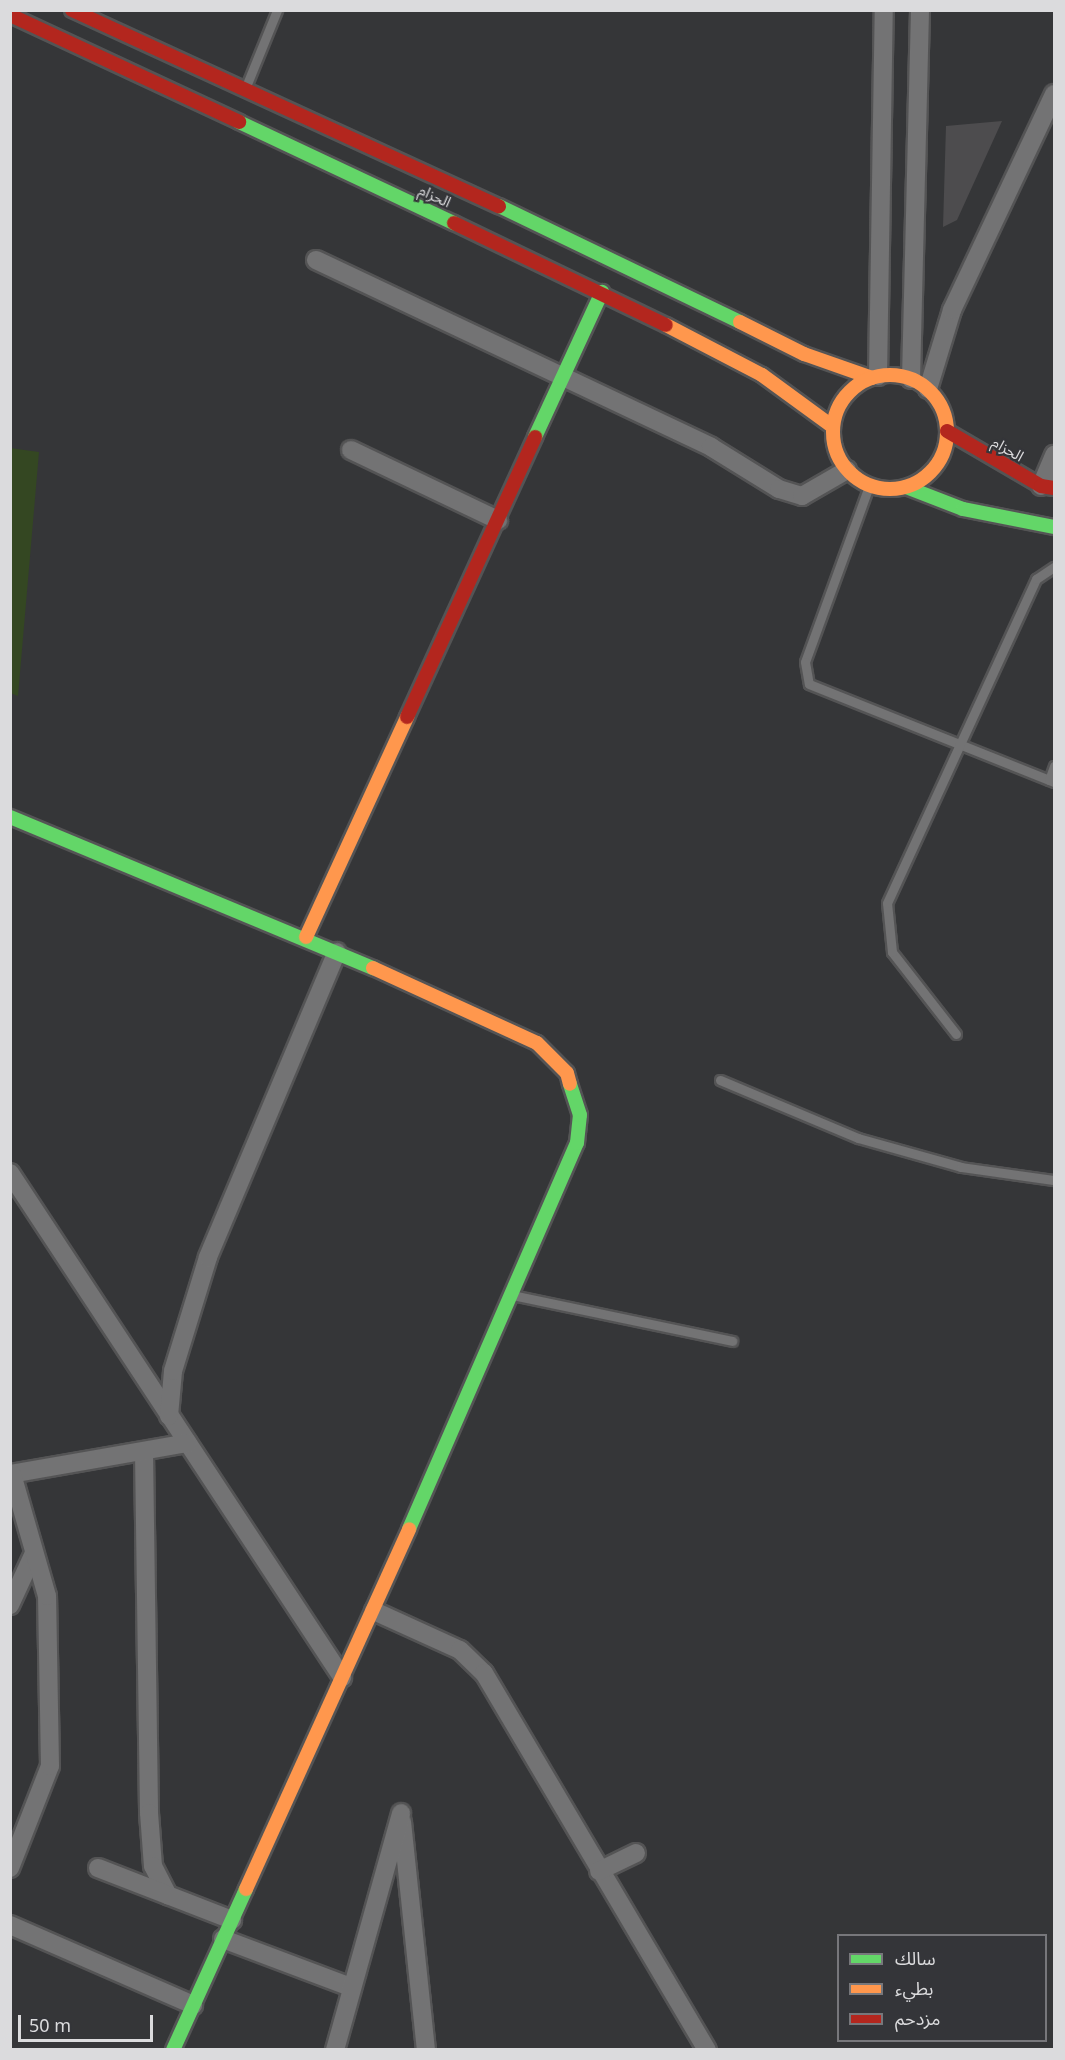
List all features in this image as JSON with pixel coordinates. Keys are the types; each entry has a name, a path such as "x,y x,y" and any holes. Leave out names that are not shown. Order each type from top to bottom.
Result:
{"main road":[{"name":"الحزام","path":"72,10 243,92 597,252 804,354 875,377"},
{"name":"الحزام","path":"10,15 602,292 762,375 833,427"},
{"path":"583,283 597,252"},
{"path":"306,937 602,292"},
{"path":"906,487 936,466 948,431 942,408 928,389 911,379 875,377 845,397 833,427 847,470 869,486 906,487 963,509 1054,527"},
{"name":"الحزام","path":"948,431 1048,487"},
{"path":"10,817 306,937 537,1042 567,1073 580,1114 577,1143 515,1296 374,1611 173,2049"}],"street":[{"path":"875,377 884,10"},
{"path":"911,379 920,10"},
{"path":"928,389 952,310 1054,94"},
{"path":"316,260 711,447 790,493 815,492 847,470"},
{"path":"351,450 498,520"},
{"path":"1048,487 1054,455"},
{"path":"169,1416 173,1371 208,1257 337,952"},
{"path":"10,1173 342,1677"},
{"path":"10,1868 50,1766 50,1634 34,1553 11,1474 187,1443"},
{"path":"144,1452 149,1813 153,1866 168,1895"},
{"path":"10,1605 34,1553"},
{"path":"374,1611 474,1659 707,2049"},
{"path":"335,2049 401,1813 426,2049"},
{"path":"599,1871 636,1853"},
{"path":"98,1868 232,1920"},
{"path":"10,1925 194,2005"},
{"path":"223,1939 351,1987"}],"lane":[{"path":"243,92 277,10"},
{"path":"869,486 805,662 806,677 821,693 1052,781 1054,766"},
{"path":"956,1034 901,967 885,920 891,888 1036,579 1054,567"},
{"path":"720,1080 858,1138 961,1167 1054,1180"},
{"path":"515,1296 732,1341"}],"green space":[{"path":"10,448 39,452 18,696 10,693"}],"building":[{"path":"1002,121 957,220 943,227 946,126"}],"traffic: fast":[{"path":"239,122 454,223"},
{"path":"499,206 740,322"},
{"path":"535,437 602,292"},
{"path":"906,487 963,509 1054,527"},
{"path":"10,817 373,968"},
{"path":"409,1529 577,1143 580,1115 570,1084"},
{"path":"173,2050 246,1889"}],"traffic: slow":[{"path":"740,322 804,354 872,378"},
{"path":"666,325 762,375 833,427"},
{"path":"890,375 912,379 930,392 943,410 947,432 943,454 930,472 912,485 890,489 868,485 850,472 837,454 833,432 837,410 850,392 868,379 890,375"},
{"path":"306,937 407,717"},
{"path":"373,968 537,1043 567,1073 570,1084"},
{"path":"246,1889 409,1529"}],"traffic: jam":[{"path":"72,10 499,206"},
{"path":"10,15 239,122"},
{"path":"454,223 666,325"},
{"path":"947,431 1041,486 1054,488"},
{"path":"407,717 535,437"}]}
